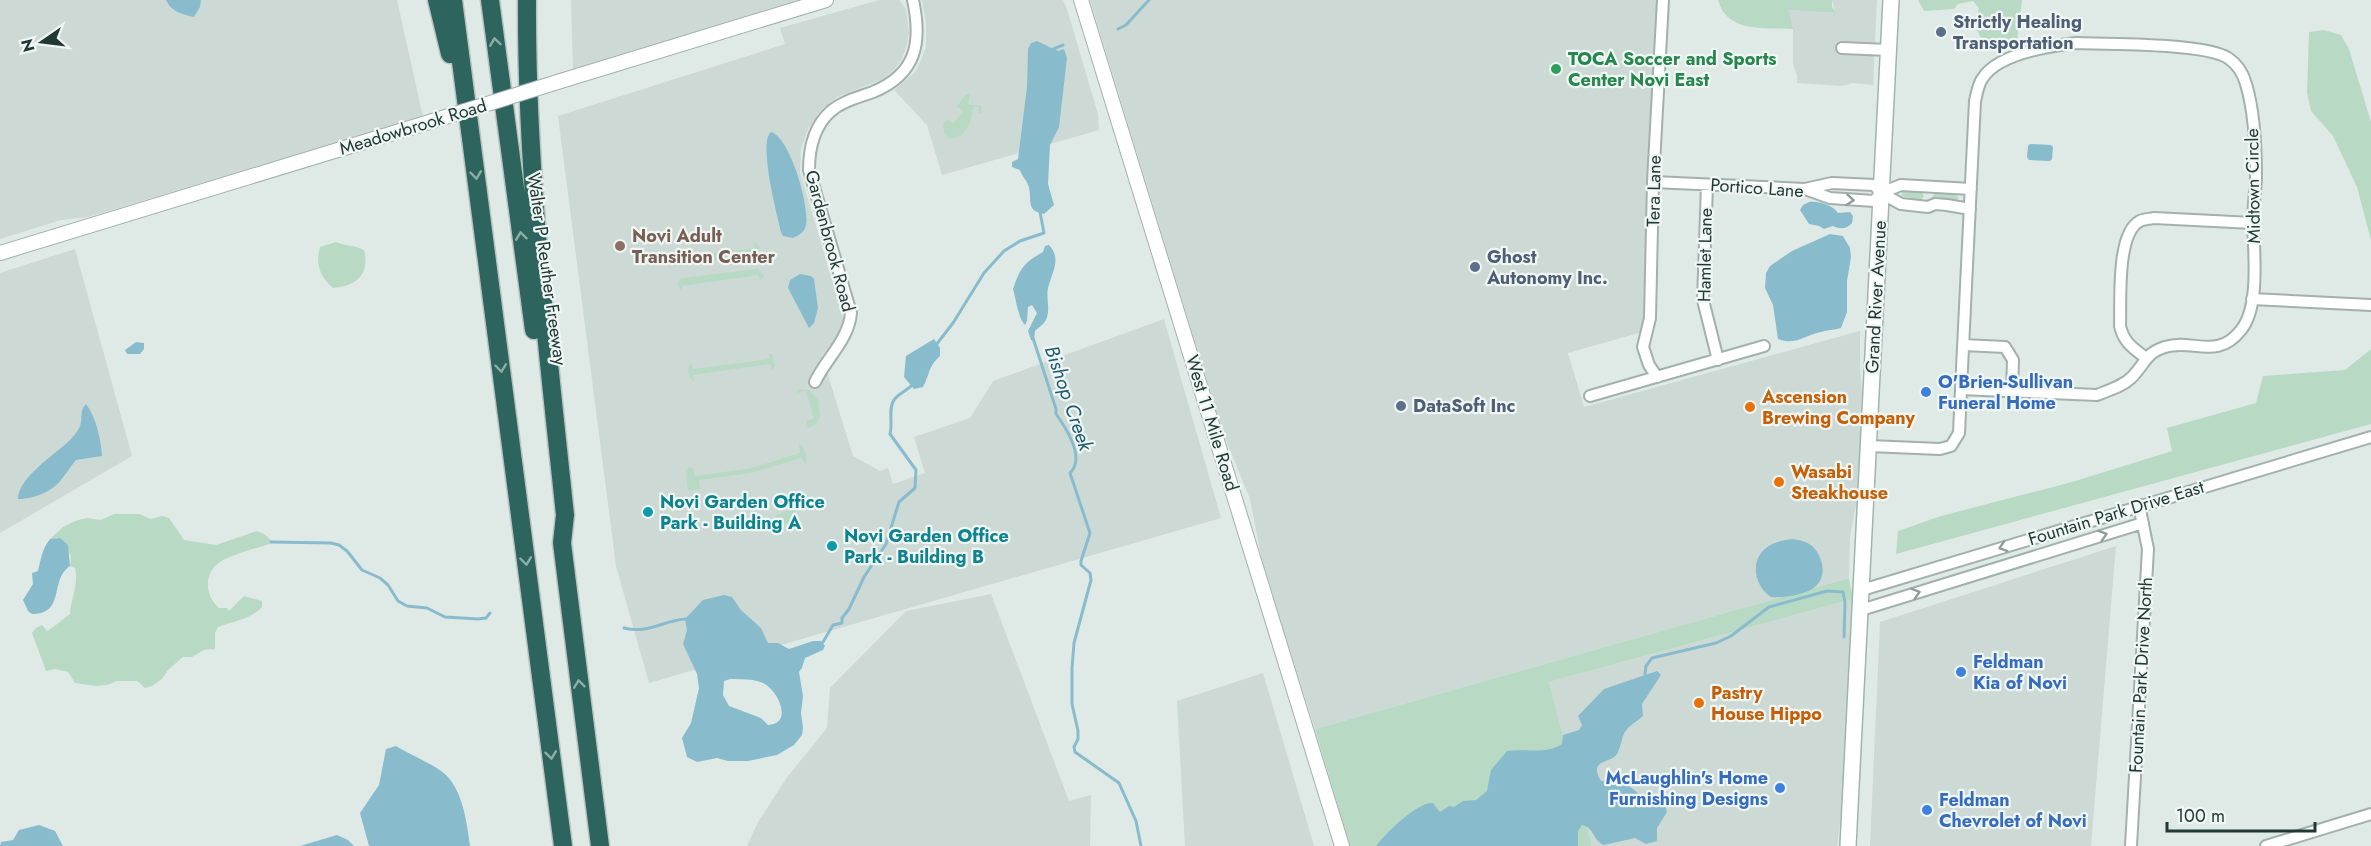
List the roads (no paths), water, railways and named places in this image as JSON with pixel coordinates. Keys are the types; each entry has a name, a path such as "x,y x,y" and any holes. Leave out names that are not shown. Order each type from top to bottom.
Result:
{"highway":[{"path":"437,0 468,117"},
{"path":"453,0 563,846"},
{"name":"Walter P Reuther Freeway","path":"490,0 562,543"},
{"path":"526,0 527,104 535,230 566,515 562,543 600,846"}],"main road":[{"name":"Grand River Avenue","path":"1848,846 1869,446 1877,189 1891,0"}],"street":[{"name":"Meadowbrook Road","path":"0,253 826,0"},
{"name":"Gardenbrook Road","path":"815,382 846,333 850,313 809,170 810,146 819,126 830,112 845,102 891,83 907,67 918,40 918,24 913,0"},
{"name":"West 11 Mile Road","path":"1081,0 1342,846"},
{"name":"Tera Lane","path":"1657,377 1649,365 1643,347 1650,318 1653,183 1663,0"},
{"name":"Midtown Circle","path":"1869,446 1940,449 1951,446 1959,433 1966,209 1971,189 1978,88 1987,72 1996,64 2038,50 2076,44 2124,44 2209,50 2224,56 2235,64 2246,84 2256,158 2252,299 2247,321 2242,329 2228,342 2213,347 2169,345 2151,352 2132,377 2117,387 2097,395 1961,389"},
{"path":"1842,48 1888,51"},
{"name":"Portico Lane","path":"1653,183 1805,189 1830,198 1858,201 1874,201 1877,189 1901,186 1971,189"},
{"path":"1805,189 1832,183 1877,189 1901,204 1928,207 1941,204 1966,209"},
{"name":"Hamlet Lane","path":"1707,185 1703,300 1718,360"},
{"path":"1928,207 1929,187"},
{"path":"2146,358 2128,345 2122,336 2120,326 2124,245 2135,225 2154,218 2253,224"},
{"path":"2252,299 2371,304"},
{"path":"1963,345 2005,347 2013,360 2012,391"},
{"path":"1590,396 1764,346"},
{"name":"Fountain Park Drive East","path":"1862,590 2371,437"},
{"name":"Fountain Park Drive North","path":"2131,846 2148,549 2139,505"},
{"name":"Fountain Park Drive East","path":"1861,610 2143,523"},
{"path":"2266,846 2371,814"}],"water":[{"path":"166,0 201,0 194,17 174,10"},
{"path":"1037,41 1058,51 1064,49 1067,58 1059,127 1050,145 1048,184 1054,205 1044,214 1032,208 1027,183 1020,170 1012,167 1012,162 1018,159 1027,87 1028,49 1031,43"},
{"path":"771,132 785,146 802,189 806,216 805,227 793,238 783,236 781,232 773,196 767,164 768,138"},
{"path":"2030,144 2051,145 2053,147 2052,159 2050,161 2029,160 2027,157"},
{"path":"1809,202 1825,204 1838,213 1850,212 1853,216 1852,223 1845,228 1833,226 1824,229 1809,224 1800,210"},
{"path":"1830,234 1843,236 1850,248 1847,312 1841,328 1815,333 1795,341 1778,339 1773,305 1765,288 1766,273 1770,266 1792,251"},
{"path":"1049,245 1055,255 1055,261 1047,295 1048,314 1045,321 1035,331 1034,341 1031,340 1028,331 1037,313 1032,305 1028,307 1025,325 1019,313 1013,289 1023,267 1043,252 1045,246"},
{"path":"800,274 811,276 814,279 818,308 814,323 809,328 788,288 790,280"},
{"path":"934,339 940,348 940,356 931,367 923,387 914,389 904,377 906,356"},
{"path":"136,342 144,343 144,349 140,354 127,354 125,350"},
{"path":"86,404 97,428 102,456 76,460 53,488 30,498 18,499 30,475 77,432"},
{"path":"60,538 68,545 70,566 60,579 53,603 43,613 32,614 23,600 33,584 32,573 38,571 43,550 50,539"},
{"path":"1793,539 1807,543 1817,552 1823,572 1822,577 1816,586 1807,592 1771,597 1765,593 1758,581 1757,560 1769,546"},
{"path":"724,595 732,597 741,610 761,628 768,643 778,643 789,649 813,641 821,641 825,646 823,650 805,658 799,672 803,696 802,735 794,745 777,755 748,761 728,761 717,758 697,762 687,757 682,738 691,723 699,688 697,674 683,644 687,630 685,619 703,600","holes":["730,679 755,680 769,687 781,706 780,719 768,725 761,718 729,706 723,695 724,681"]},
{"path":"1657,671 1661,675 1642,704 1643,716 1629,727 1617,754 1599,765 1597,769 1601,781 1624,783 1652,802 1667,798 1665,806 1667,812 1657,828 1657,841 1646,844 1635,838 1604,845 1589,828 1582,825 1578,831 1578,846 1376,846 1410,813 1426,804 1433,803 1440,812 1463,801 1476,800 1487,791 1491,770 1507,751 1542,750 1562,744 1563,735 1579,730 1582,725 1578,716 1604,689"},
{"path":"396,746 435,767 452,782 463,808 470,846 369,846 360,813 379,785 386,749"},
{"path":"39,825 55,831 63,846 0,846 1,842 13,840 19,830"},
{"path":"337,835 354,846 300,846"}],"waterway":[{"name":"Bishop Creek","path":"1118,29 1126,25 1149,0"},
{"name":"Bishop Creek","path":"1051,50 1063,45"},
{"path":"936,345 953,323 984,273 1004,251 1020,241 1044,233 1040,212"},
{"name":"Bishop Creek","path":"1033,338 1056,414 1073,443 1076,459 1070,473 1090,533 1081,565 1090,573 1091,580 1074,643 1072,668 1072,704 1078,731 1075,752 1119,783 1136,821 1141,846"},
{"path":"823,642 833,625 842,623 842,618 849,609 864,577 886,544 899,502 915,488 916,470 890,434 892,403 913,384"},
{"path":"271,542 339,545 347,551 362,570 380,578 388,585 398,601 407,606 427,608 445,617 478,619 486,618 490,613"},
{"path":"1645,674 1646,666 1652,658 1716,643 1731,636 1769,607 1827,591 1843,592 1844,637"},
{"path":"624,628 648,628 685,619"}],"place":[{"name":"Strictly Healing Transportation","path":"1941,32"},
{"name":"TOCA Soccer and Sports Center Novi East","path":"1556,69"},
{"name":"Novi Adult Transition Center","path":"620,246"},
{"name":"Ghost Autonomy Inc.","path":"1475,267"},
{"name":"O'Brien-Sullivan Funeral Home","path":"1926,392"},
{"name":"DataSoft Inc","path":"1401,406"},
{"name":"Ascension Brewing Company","path":"1750,407"},
{"name":"Wasabi Steakhouse","path":"1779,482"},
{"name":"Novi Garden Office Park - Building A","path":"648,512"},
{"name":"Novi Garden Office Park - Building B","path":"832,546"},
{"name":"Feldman Kia of Novi","path":"1961,672"},
{"name":"Pastry House Hippo","path":"1699,703"},
{"name":"McLaughlin's Home Furnishing Designs","path":"1780,788"},
{"name":"Feldman Chevrolet of Novi","path":"1927,810"}]}
